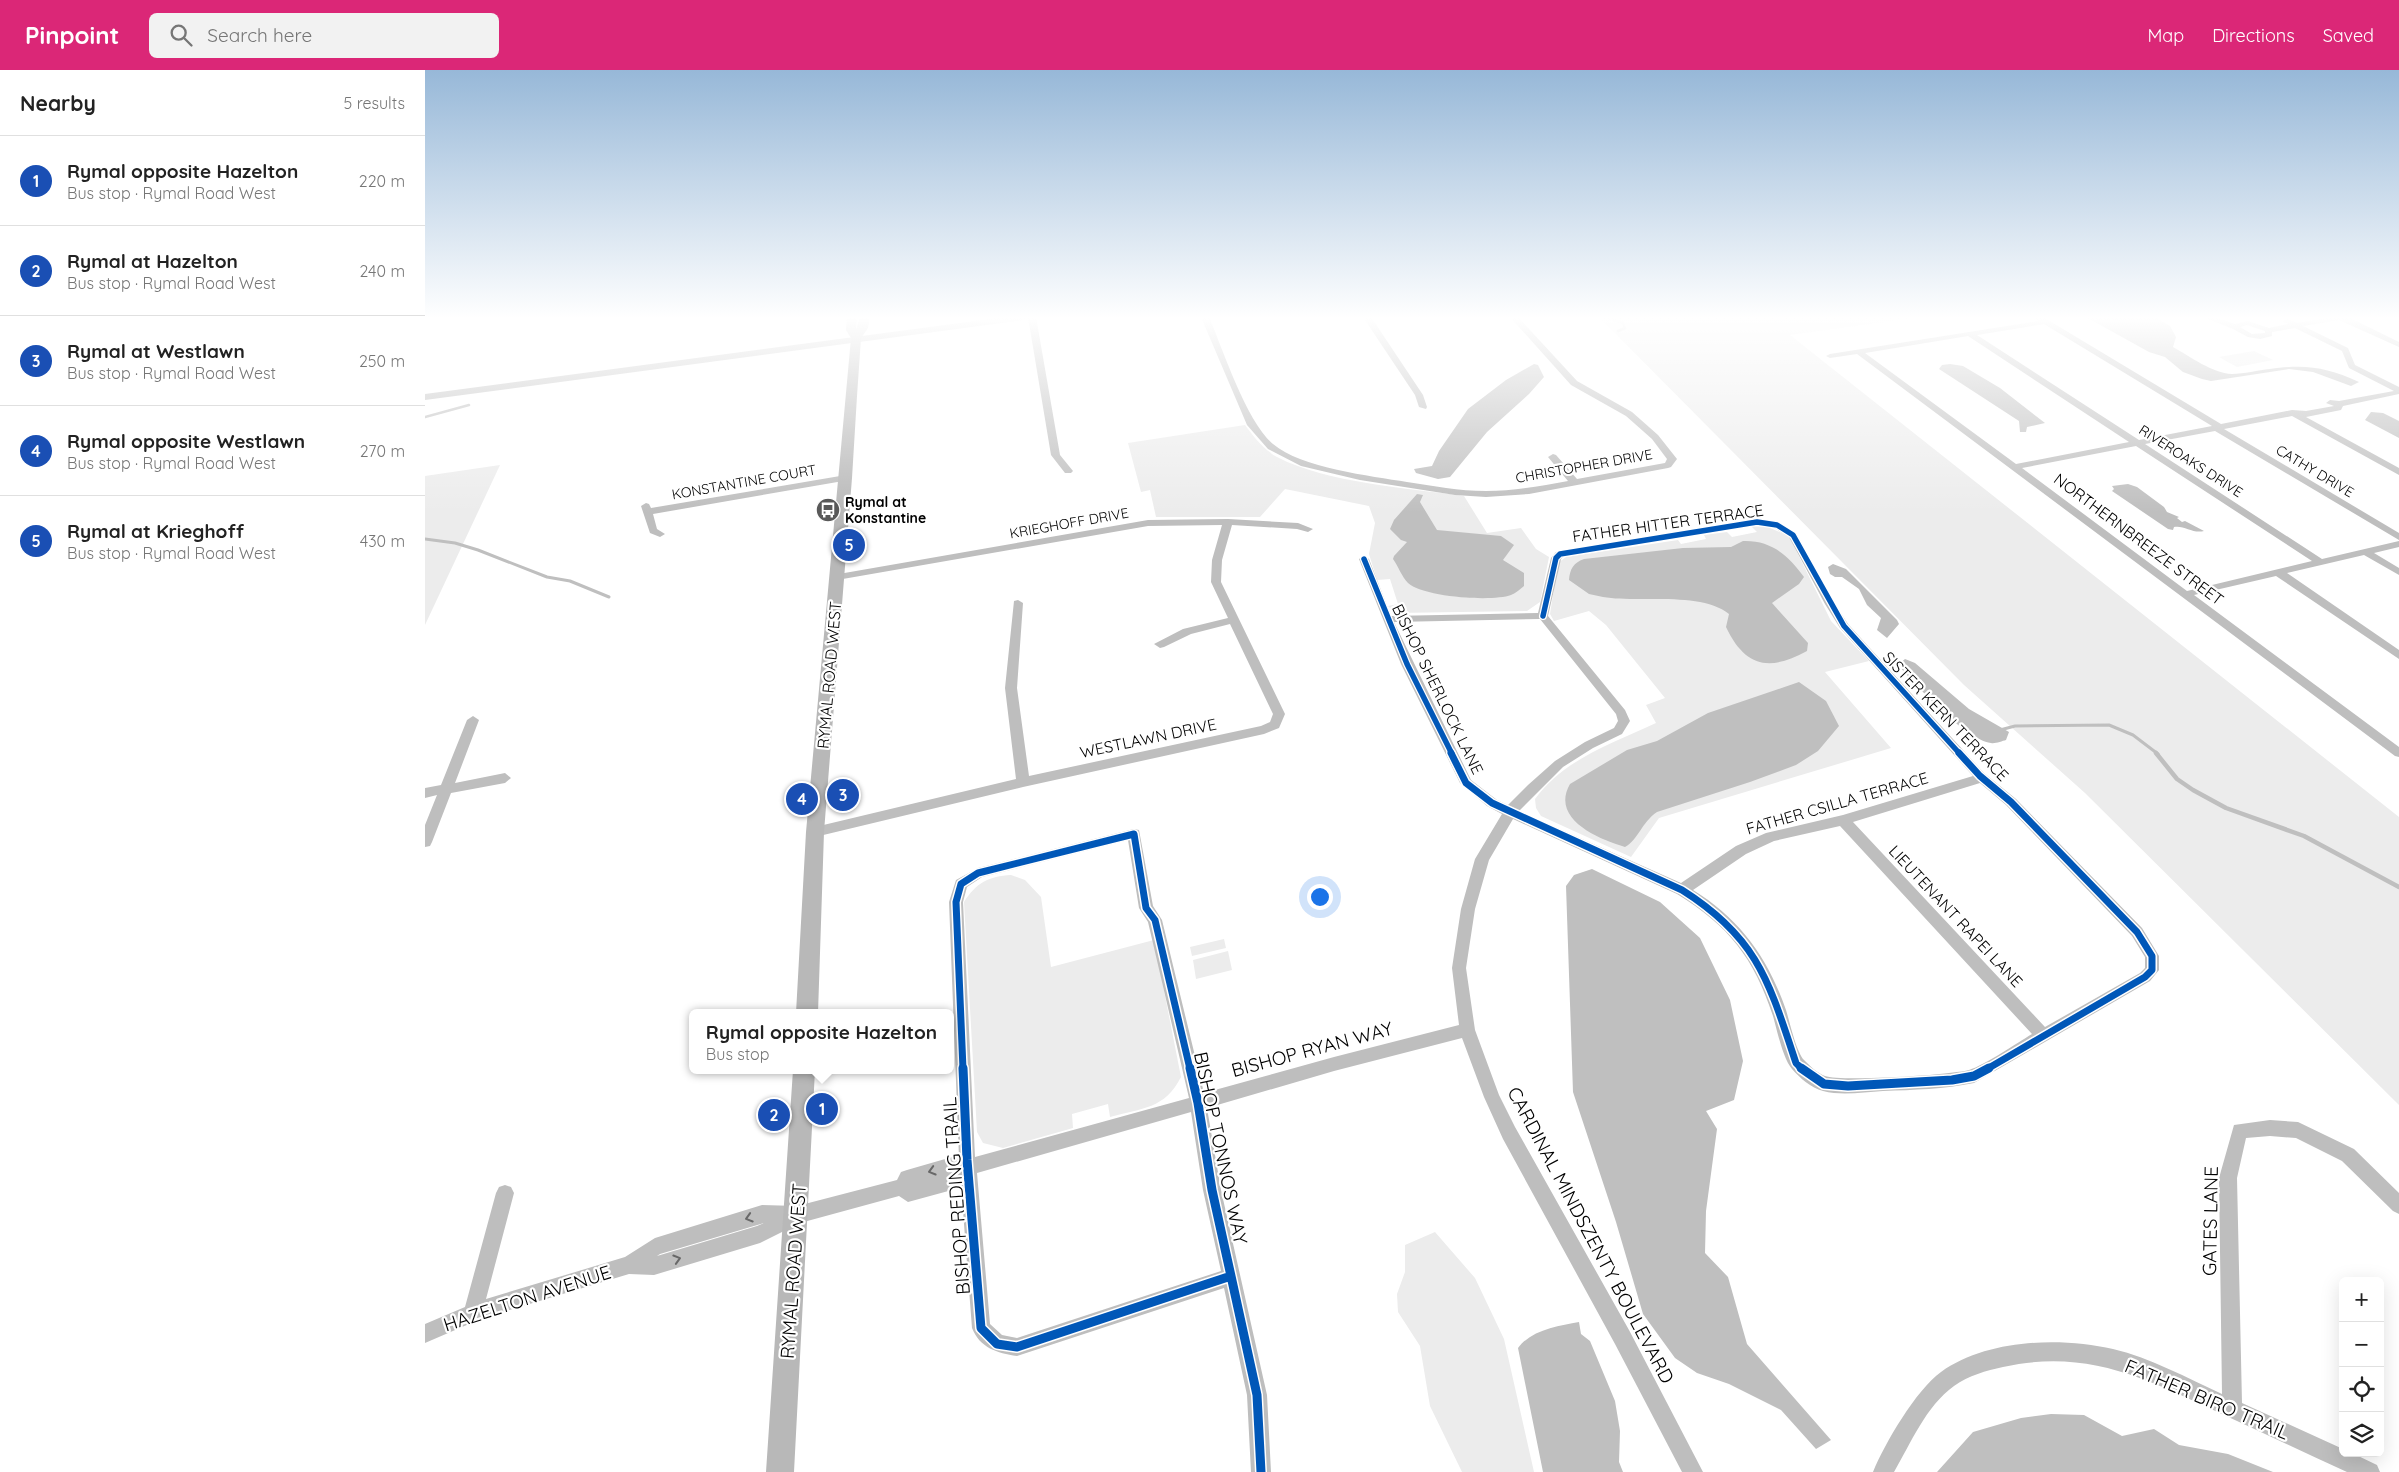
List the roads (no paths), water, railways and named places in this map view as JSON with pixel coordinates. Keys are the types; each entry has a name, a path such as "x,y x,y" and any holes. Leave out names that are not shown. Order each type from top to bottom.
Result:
{"main road":[{"name":"RYMAL ROAD WEST","path":"807,1009 815,832 854,382"},
{"name":"RYMAL ROAD WEST","path":"781,1472 804,1074"}],"street":[{"path":"425,397 532,382"},
{"path":"1043,382 1056,455 1068,470"},
{"name":"CHRISTOPHER DRIVE","path":"1233,382 1251,425 1271,447 1304,464 1338,473 1455,492 1507,493 1575,483 1668,465 1672,459 1655,437 1629,414 1573,382"},
{"path":"1411,382 1419,395 1423,407"},
{"name":"NORTHERNBREEZE STREET","path":"1900,382 2399,753"},
{"name":"RIVEROAKS DRIVE","path":"2044,382 2321,563"},
{"name":"CATHY DRIVE","path":"2145,382 2399,537"},
{"path":"2383,382 2399,391"},
{"path":"2014,467 2292,413 2306,414 2322,411 2337,408 2339,404 2399,391"},
{"path":"2292,413 2399,472"},
{"path":"1553,457 1575,483"},
{"name":"KONSTANTINE COURT","path":"660,534 653,531 647,509 846,478"},
{"name":"KRIEGHOFF DRIVE","path":"837,577 1147,523 1227,522 1298,526 1308,529"},
{"name":"WESTLAWN DRIVE","path":"815,832 1023,782 1264,730 1275,725 1279,714 1232,620 1216,582 1217,560 1227,522"},
{"name":"FATHER HITTER TERRACE","path":"1543,616 1556,558 1560,554 1757,522 1772,523 1783,527"},
{"name":"SISTER KERN TERRACE","path":"1783,527 1793,535 1844,626 1983,778 2011,802 2127,921 2150,952 2153,968 2145,976 2043,1035"},
{"path":"2186,594 2399,544"},
{"path":"2366,552 2399,572"},
{"name":"BISHOP SHERLOCK LANE","path":"1364,559 1387,619 1466,783 1491,803 1682,890 1706,905 1735,931 1747,946 1770,985 1796,1063 1810,1076 1824,1084 1848,1086 1952,1080 1974,1076 1993,1067 2043,1035"},
{"path":"2279,573 2399,655"},
{"path":"1019,602 1011,688 1023,782"},
{"path":"1387,619 1543,616"},
{"name":"CARDINAL MINDSZENTY BOULEVARD","path":"1543,616 1621,713 1624,721 1618,731 1589,745 1559,764 1532,788 1510,812 1482,859 1468,909 1459,968 1467,1030 1483,1075 1509,1133 1622,1338 1693,1472"},
{"path":"1160,644 1187,631 1232,620"},
{"path":"425,842 473,720"},
{"path":"425,793 505,778"},
{"name":"FATHER CSILLA TERRACE","path":"1682,890 1748,847 1771,837 1843,820 1983,778"},
{"name":"LIEUTENANT RAPEI LANE","path":"1843,820 2043,1035"},
{"name":"BISHOP TONNOS WAY","path":"1135,834 1146,908 1155,920 1198,1103 1213,1190 1257,1395 1261,1472"},
{"name":"BISHOP REDING TRAIL","path":"1135,834 978,873 961,884 956,902 967,1168 981,1328 997,1344 1017,1347 1232,1276"},
{"name":"BISHOP RYAN WAY","path":"797,1215 902,1187 908,1194 952,1182 967,1168 1334,1064 1467,1030"},
{"name":"GATES LANE","path":"2232,1408 2228,1178 2240,1131 2270,1128 2298,1130 2347,1155 2368,1173 2399,1205"},
{"path":"473,1312 505,1193"},
{"name":"HAZELTON AVENUE","path":"425,1334 473,1312 629,1265 654,1266 761,1234 797,1215"},
{"name":"FATHER BIRO TRAIL","path":"1883,1472 1921,1406 1947,1379 1978,1363 2029,1352 2075,1352 2114,1359 2153,1372 2370,1472"}],"waterway":[{"path":"425,417 469,405"},
{"path":"425,539 455,543 478,550 547,577 570,581 609,597"},
{"path":"2000,730 2015,726 2109,725 2133,735 2158,754"},
{"path":"2156,753 2177,779 2193,790 2226,808 2304,836 2399,887"}],"place":[{"name":"Rymal at Konstantine","path":"828,510"},
{"name":"Rymal at Krieghoff","path":"849,545"},
{"name":"Rymal at Westlawn","path":"843,795"},
{"name":"Rymal opposite Westlawn","path":"802,799"},
{"name":"Rymal opposite Hazelton","path":"822,1109"},
{"name":"Rymal at Hazelton","path":"774,1115"}]}
